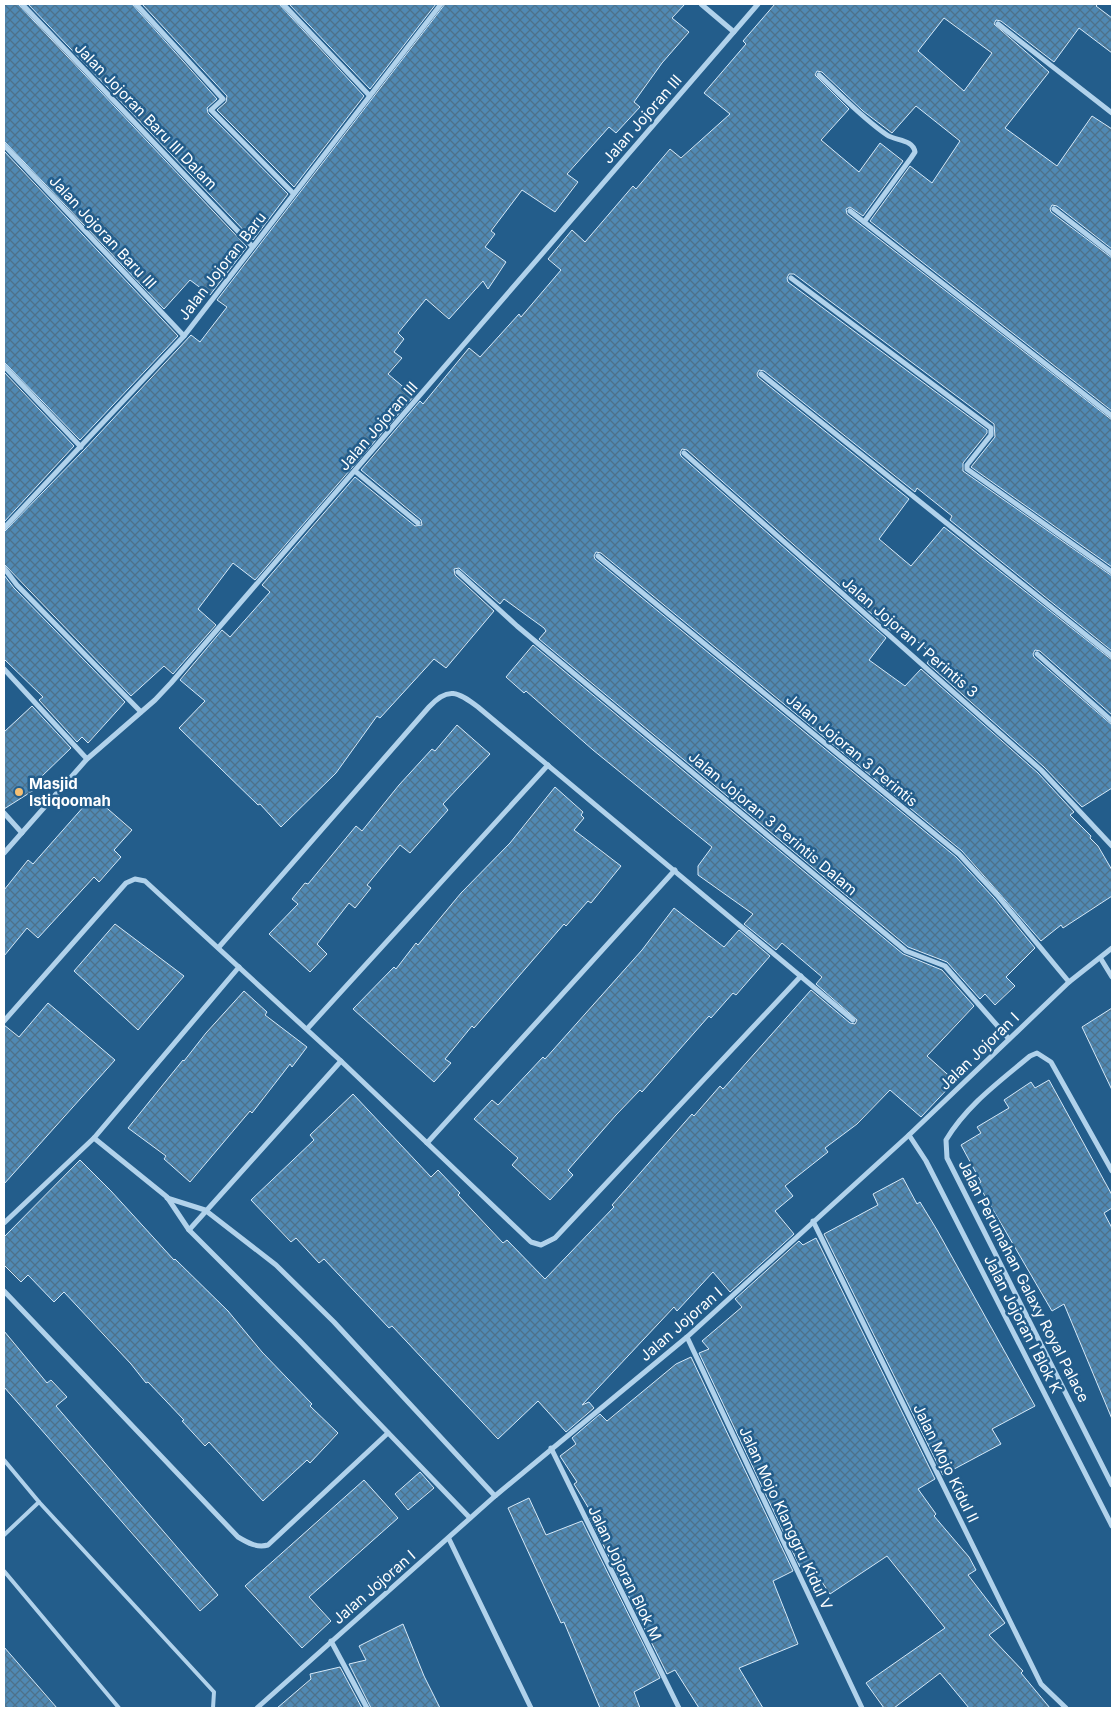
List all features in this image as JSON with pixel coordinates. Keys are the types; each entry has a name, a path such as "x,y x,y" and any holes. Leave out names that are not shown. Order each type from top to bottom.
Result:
{"street":[{"name":"Jalan Jojoran Baru III Dalam","path":"22,4 252,246"},
{"path":"136,4 223,99 211,110 293,193"},
{"path":"284,4 369,95"},
{"name":"Jalan Jojoran Baru","path":"4,528 184,336 441,4"},
{"path":"702,4 734,32"},
{"name":"Jalan Jojoran III","path":"4,853 87,758 141,712 171,683 758,4"},
{"path":"998,24 1112,113"},
{"path":"819,75 887,135 910,143 914,148 915,152 911,158 864,222"},
{"name":"Jalan Jojoran Baru III","path":"4,145 184,336"},
{"path":"1054,209 1112,254"},
{"path":"850,211 1112,416"},
{"path":"791,278 991,428 991,435 967,465 968,470 1112,572"},
{"path":"4,366 81,447"},
{"path":"760,374 1112,656"},
{"name":"Jalan Jojoran I Perintis 3","path":"684,453 1041,770 1112,846"},
{"path":"355,471 418,523"},
{"name":"Jalan Jojoran 3 Perintis","path":"598,556 959,854 1004,903 1069,982"},
{"path":"4,568 16,585 141,712"},
{"name":"Jalan Jojoran 3 Perintis Dalam","path":"458,572 517,626 906,951 945,966 1009,1039"},
{"path":"1037,654 1112,720"},
{"path":"4,670 87,758"},
{"path":"219,948 429,706 441,696 451,693 464,697 548,765 853,1020"},
{"path":"307,1030 548,765"},
{"path":"4,814 22,833"},
{"path":"427,1143 675,870"},
{"path":"4,1022 131,880 145,881 341,1061 531,1242 538,1245 549,1243 801,976"},
{"name":"Jalan Jojoran I","path":"257,1708 449,1539 495,1496 687,1338 909,1135 1069,982 1101,959 1112,948"},
{"path":"1101,959 1112,977"},
{"path":"4,1223 94,1138 239,967"},
{"name":"Jalan Perumahan Galaxy Royal Palace","path":"1112,1171 1051,1062 1037,1053 1030,1056 985,1093 965,1113 946,1140 947,1158 1112,1485"},
{"path":"189,1230 341,1061"},
{"name":"Jalan Jojoran I Blok K","path":"909,1135 926,1161 1112,1526"},
{"path":"94,1138 167,1198 189,1230 299,1340 470,1518"},
{"path":"167,1198 205,1210 276,1265 334,1322 495,1496"},
{"name":"Jalan Mojo Kidul II","path":"813,1221 1042,1684 1066,1708"},
{"path":"4,1291 238,1537 250,1544 260,1547 268,1545 388,1433"},
{"name":"Jalan Mojo Klanggru Kidul V","path":"687,1338 862,1708"},
{"name":"Jalan Jojoran Blok M","path":"551,1448 679,1708"},
{"path":"449,1539 531,1708"},
{"path":"331,1641 367,1708"}],"lane":[{"path":"4,1460 39,1502 214,1692 213,1708"},
{"path":"4,1535 39,1502"},
{"path":"4,1571 119,1708"}],"building":[{"path":"4,4 18,4 247,247 210,295 190,280 164,309 4,141"},
{"path":"28,4 132,4 217,99 207,108 208,113 288,194 253,240"},
{"path":"142,4 279,4 364,96 294,187 217,110 226,102 227,96"},
{"path":"289,4 436,4 370,89"},
{"path":"445,4 685,4 672,18 689,32 662,63 634,102 640,107 616,133 609,127 567,174 578,182 555,212 522,190 491,231 495,234 485,247 506,262 488,289 483,281 449,319 426,299 398,333 404,339 394,352 402,358 388,374 414,396 255,580 233,563 198,609 216,625 173,674 164,666 131,696 4,564 4,532 84,450 191,335 200,342 227,307 217,300"},
{"path":"775,4 1098,4 1096,6 1112,18 1112,53 1079,28 1054,62 1001,21 996,20 994,24 1049,72 1005,128 1057,166 1092,116 1112,129 1112,249 1057,206 1052,205 1050,209 1051,212 1112,258 1112,411 870,221 910,166 932,183 960,141 916,106 892,133 863,111 822,72 817,71 815,75 849,109 821,140 859,172 880,143 903,161 863,216 850,207 846,209 847,214 1112,420 1112,567 971,467 995,437 994,424 794,274 789,274 787,278 788,282 987,430 987,433 963,463 963,471 1112,576 1112,651 950,520 952,516 917,488 915,492 764,371 759,370 757,374 758,377 909,499 879,539 911,566 944,527 1112,660 1112,715 1040,651 1035,650 1033,654 1034,657 1112,725 1112,788 1082,807 1044,767 927,663 933,655 896,623 891,631 687,450 682,449 680,453 681,456 886,638 869,660 905,686 921,669 1038,773 1074,812 1070,815 1091,836 1090,838 1098,846 1112,870 1112,896 1063,928 1061,925 1041,941 962,851 601,553 596,552 594,556 595,559 956,857 994,898 1035,948 1006,977 1015,986 995,1005 985,994 980,999 947,962 908,947 539,639 546,631 544,628 504,599 500,604 459,568 454,569 455,575 494,611 446,668 434,659 380,718 377,716 336,773 281,827 260,804 258,805 179,728 205,701 180,680 222,630 230,637 270,592 262,585 355,477 415,526 422,525 421,520 361,470 420,401 423,404 469,348 480,357 519,314 521,317 561,270 548,259 572,230 585,242 633,186 636,189 670,149 681,158 730,114 704,93 746,44 743,41","holes":["944,18 992,53 964,91 918,51"]},
{"path":"4,151 178,336 80,440 4,362"},
{"path":"4,372 74,446 4,522"},
{"path":"4,575 14,588 125,702 88,743 82,737 77,742 39,700 43,697 4,659"},
{"path":"533,645 903,954 942,970 974,1006 927,1056 955,1081 921,1117 890,1090 857,1124 825,1148 828,1152 785,1186 793,1196 775,1211 794,1234 730,1292 713,1272 677,1311 674,1307 582,1405 589,1402 594,1408 566,1432 538,1401 498,1439 392,1326 389,1328 324,1259 319,1263 296,1238 291,1242 251,1200 314,1140 310,1135 353,1094 431,1177 438,1170 460,1193 458,1195 503,1243 507,1240 545,1279 614,1207 612,1205 692,1114 694,1116 720,1086 723,1089 811,990 850,1023 855,1024 857,1020 816,984 822,977 782,943 776,950 744,924 753,914 698,875 698,866 712,847 593,750 526,691 524,693 506,677"},
{"path":"32,706 71,748 41,777 45,783 4,809 4,732"},
{"path":"457,725 490,754 443,804 448,810 410,853 400,845 367,885 371,888 355,908 349,903 317,944 327,954 310,972 269,934 298,904 292,899 305,883 308,884 356,826 362,831 399,785 432,749 435,751"},
{"path":"555,787 583,812 581,815 584,818 574,830 621,866 591,903 588,901 566,926 564,924 474,1028 472,1026 445,1059 451,1063 434,1082 353,1009 394,967 396,969 416,943 418,945 461,893 510,843"},
{"path":"93,796 132,830 114,850 121,857 99,882 94,877 38,938 27,928 4,956 4,890 28,860 33,864"},
{"path":"674,908 724,947 739,930 770,956 736,995 733,993 711,1018 709,1016 642,1092 640,1090 616,1115 568,1170 573,1175 550,1200 512,1165 518,1158 474,1119 492,1100 498,1105 543,1057 545,1059 642,950"},
{"path":"115,924 184,976 138,1030 74,971"},
{"path":"244,991 267,1012 265,1015 307,1047 292,1067 290,1064 252,1113 250,1111 190,1182 164,1159 166,1156 128,1128 183,1060"},
{"path":"48,1003 115,1060 4,1184 4,1025 19,1037"},
{"path":"1112,1008 1112,1090 1082,1027"},
{"path":"1049,1080 1112,1195 1112,1208 1104,1213 1112,1228 1112,1419 1064,1304 1052,1311 978,1184 981,1182 961,1145 981,1133 977,1127 1009,1108 1004,1100 1031,1082 1035,1088"},
{"path":"80,1160 174,1260 228,1311 262,1352 312,1404 310,1406 338,1433 310,1463 307,1460 263,1501 209,1442 205,1446 182,1421 184,1420 148,1382 146,1383 131,1364 64,1292 54,1302 28,1275 21,1282 4,1265 4,1237"},
{"path":"903,1178 917,1204 920,1202 937,1230 1035,1406 992,1429 1001,1444 943,1475 824,1234 878,1205 873,1194"},
{"path":"816,1238 935,1479 918,1489 936,1514 934,1516 969,1557 976,1570 968,1575 1005,1623 989,1635 1023,1671 1021,1673 1050,1708 969,1708 940,1673 894,1708 884,1708 866,1683 945,1628 887,1556 830,1594 809,1563 800,1567 699,1353 709,1349 702,1341 742,1307 735,1299 799,1241 803,1245"},
{"path":"4,1331 47,1383 51,1380 67,1397 56,1406 218,1595 200,1611 4,1387"},
{"path":"691,1357 793,1571 773,1581 798,1644 739,1668 763,1708 699,1708 675,1670 667,1674 590,1518 594,1517 574,1484 577,1482 560,1456 576,1444 572,1438 600,1414 607,1421 676,1364"},
{"path":"420,1472 434,1488 408,1510 395,1494"},
{"path":"364,1480 398,1518 309,1597 331,1621 302,1648 245,1586"},
{"path":"529,1498 546,1535 582,1521 660,1678 634,1692 640,1708 600,1708 564,1622 561,1623 508,1508"},
{"path":"403,1624 424,1676 440,1708 371,1708 349,1664 366,1660 359,1646"},
{"path":"4,1647 57,1708 4,1708"},
{"path":"340,1667 362,1708 277,1708 311,1679 310,1674"}],"place":[{"name":"Masjid Istiqoomah","path":"19,792"}]}
